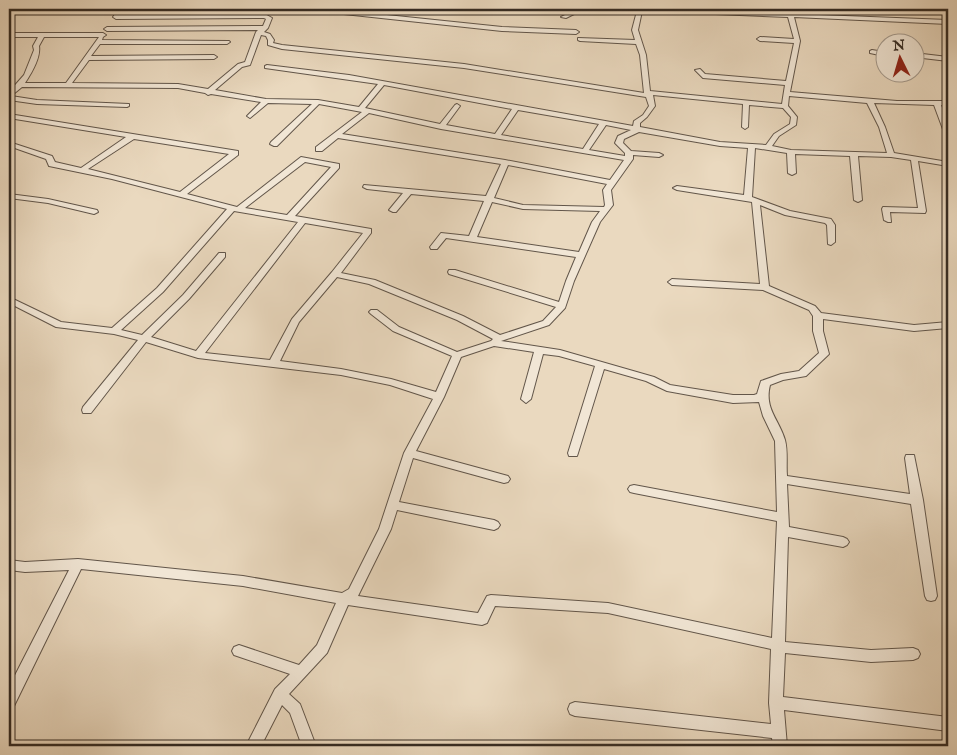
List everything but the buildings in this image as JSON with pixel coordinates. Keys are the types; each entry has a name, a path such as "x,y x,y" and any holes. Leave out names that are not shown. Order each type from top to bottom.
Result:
{"street":[{"path":"316,9 502,29 576,32"},
{"path":"564,17 581,9"},
{"path":"632,9 790,12 948,22"},
{"path":"637,130 636,122 645,116 652,106 646,89 640,42 636,30 640,9"},
{"path":"9,13 123,10"},
{"path":"68,85 116,17 123,10"},
{"path":"768,147 776,135 793,125 794,117 785,106 787,83 797,41 796,28 790,12"},
{"path":"116,17 265,16 269,18 265,28 259,32 248,64 240,65 208,93"},
{"path":"9,35 265,28"},
{"path":"259,32 268,35 271,40 270,44 282,47 464,66 650,96"},
{"path":"9,96 30,71 37,50 36,46 42,35"},
{"path":"760,38 797,41"},
{"path":"580,39 640,42"},
{"path":"98,42 227,42"},
{"path":"924,56 948,59"},
{"path":"87,58 214,57"},
{"path":"267,67 382,83 720,144 768,147 791,152 891,155 948,164"},
{"path":"698,70 703,76 787,83"},
{"path":"361,109 382,83"},
{"path":"20,85 178,86 208,93 266,101 318,102 369,110 442,127 585,151 629,156 659,155"},
{"path":"650,96 649,93 785,106"},
{"path":"786,94 948,103"},
{"path":"9,96 46,103 127,106"},
{"path":"869,100 882,126 891,155"},
{"path":"250,116 266,101"},
{"path":"274,144 318,102"},
{"path":"745,127 746,102"},
{"path":"937,103 948,132"},
{"path":"442,127 457,106"},
{"path":"496,136 516,108"},
{"path":"320,149 369,110"},
{"path":"9,116 235,153 181,195"},
{"path":"585,151 604,124"},
{"path":"629,156 619,142 621,138 637,130"},
{"path":"81,171 133,136"},
{"path":"338,136 505,162 613,183"},
{"path":"9,144 49,158 52,164 236,209 290,216 368,230 336,274 296,321 274,363"},
{"path":"752,146 752,200 765,287"},
{"path":"791,152 792,173"},
{"path":"854,155 858,200"},
{"path":"374,312 396,329 457,355 546,323 562,306 596,222 609,205 607,190 629,156"},
{"path":"888,220 886,209 922,210 914,158"},
{"path":"114,331 160,290 236,209 304,159 336,166 290,216"},
{"path":"472,239 505,162"},
{"path":"367,187 489,199 523,206 606,209"},
{"path":"677,188 752,200 788,213 828,221 831,225 831,242"},
{"path":"393,210 408,192"},
{"path":"9,196 48,201 94,212"},
{"path":"198,355 304,219"},
{"path":"434,247 444,234 582,255"},
{"path":"87,410 144,338 186,297 222,255"},
{"path":"452,272 562,306"},
{"path":"336,274 372,282 460,318 496,340 560,353 650,379 666,388 732,399 754,399 762,396"},
{"path":"672,282 765,287 812,308 818,316 818,331 824,354 802,374 781,377 765,383 762,396 768,416 780,441 782,479 776,703 777,732 780,746"},
{"path":"9,300 59,324 114,331 144,338 198,355 342,372 391,382 439,397"},
{"path":"818,316 914,328 948,325"},
{"path":"526,399 538,350"},
{"path":"253,746 280,694 322,649 344,599 353,593 385,529 409,454 439,397 457,355"},
{"path":"573,453 600,366"},
{"path":"409,454 504,479"},
{"path":"910,458 931,596"},
{"path":"782,479 917,500"},
{"path":"634,489 782,524 843,542"},
{"path":"393,504 494,525"},
{"path":"9,701 78,564"},
{"path":"9,565 25,567 78,564 243,581 344,599 482,619 492,600 594,606 779,646 872,656 913,654"},
{"path":"239,651 302,672"},
{"path":"280,694 295,709 309,746"},
{"path":"776,703 948,724"},
{"path":"576,709 777,732"}]}
